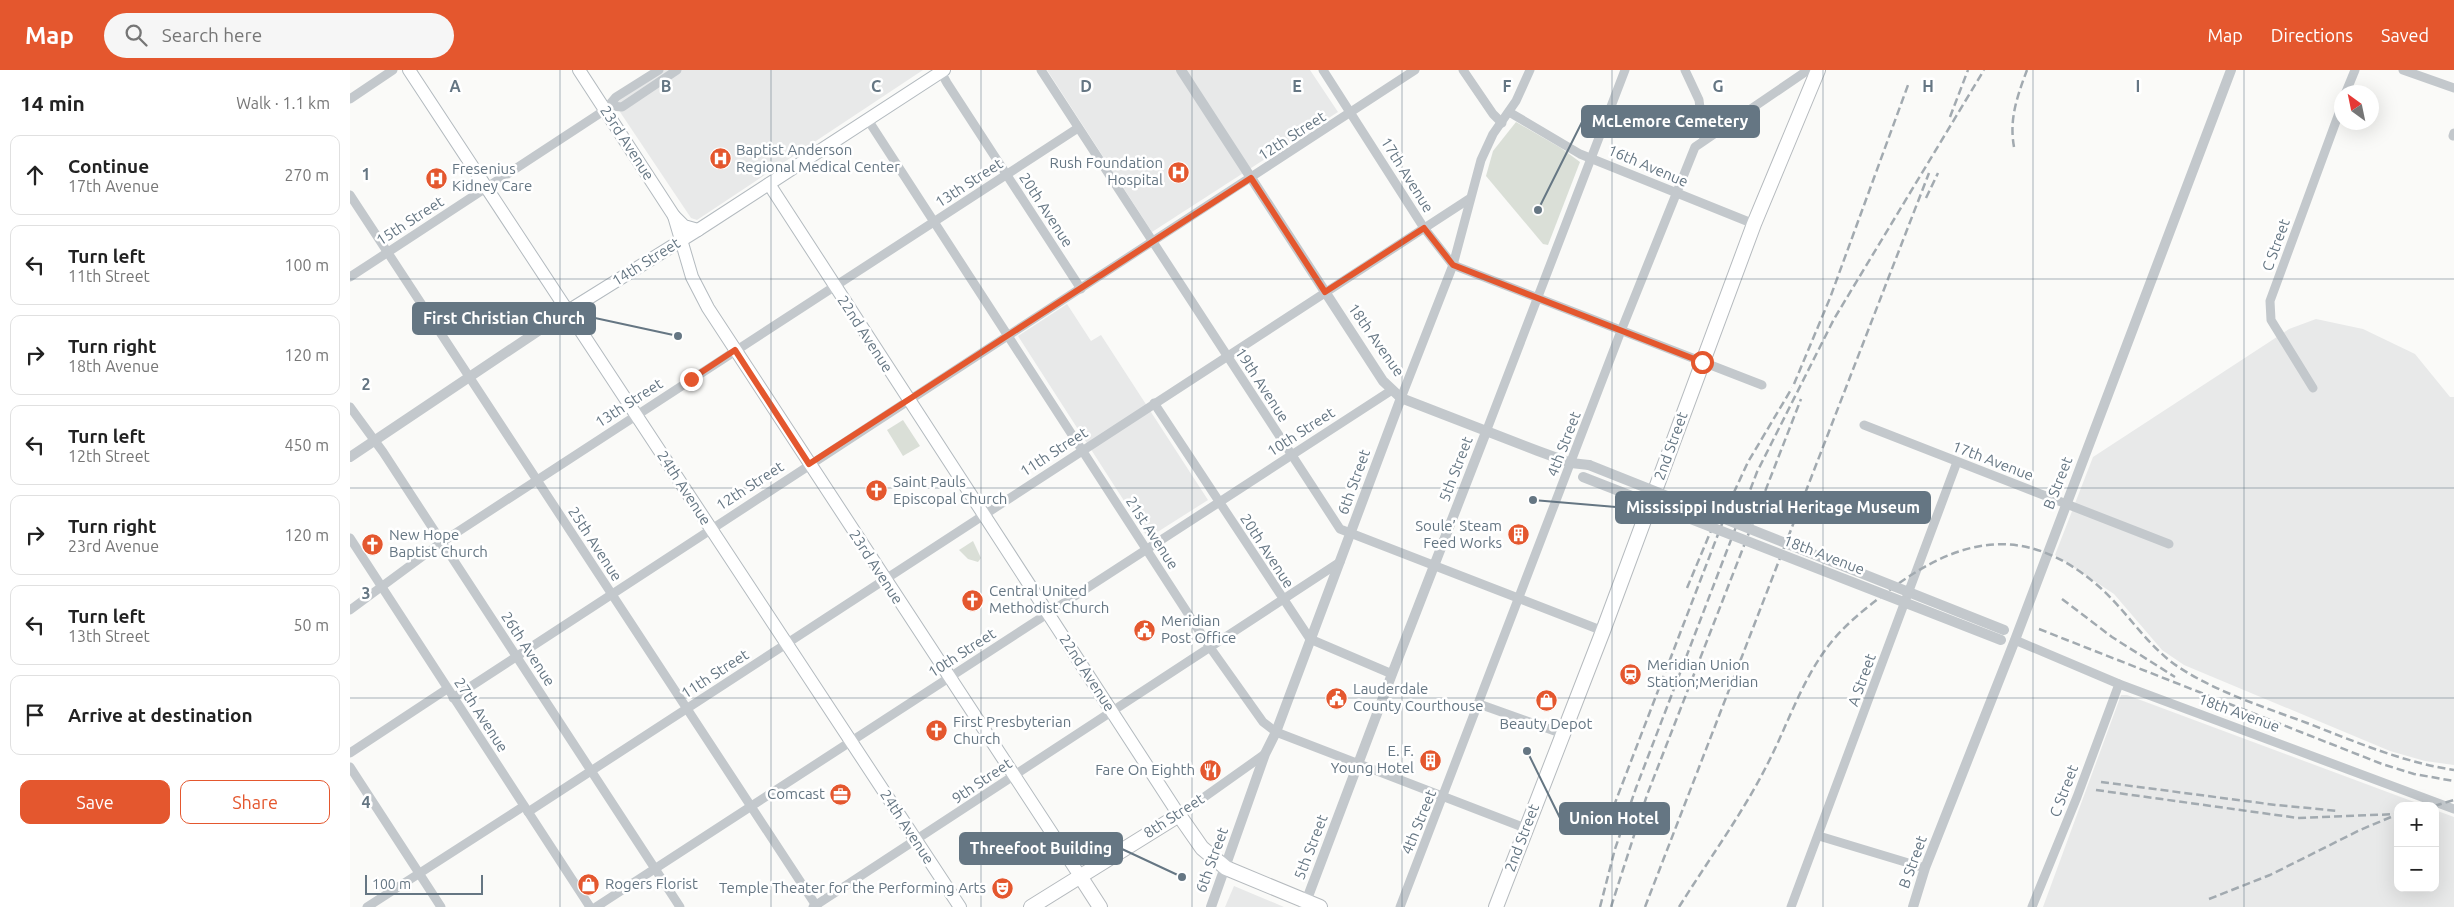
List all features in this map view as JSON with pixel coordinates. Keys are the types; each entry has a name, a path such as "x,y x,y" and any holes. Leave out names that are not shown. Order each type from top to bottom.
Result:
{"main road":[{"name":"24th Avenue","path":"409,70 960,907"},
{"name":"23rd Avenue","path":"579,70 608,108 674,216 684,226 698,230"},
{"name":"2nd Street","path":"1496,907 1525,828 1603,631 1754,224 1818,70"},
{"name":"14th Street","path":"568,311 698,230 942,71"},
{"name":"22nd Avenue","path":"769,184 1178,815 1202,848 1226,868 1305,904 1320,907"},
{"name":"23rd Avenue","path":"674,216 680,240 698,289 735,350 1100,907"},
{"name":"8th Street","path":"1031,907 1178,815"}],"street":[{"path":"350,98 393,70"},
{"name":"15th Street","path":"350,277 608,108 616,97 659,70"},
{"name":"15th Street","path":"608,108 622,107 677,70"},
{"name":"19th Avenue","path":"1041,70 1340,529 1350,535 1603,631"},
{"name":"18th Avenue","path":"1181,70 1384,381 1401,398 1571,463 1589,465 2004,630 2015,640 2119,684 2454,809"},
{"name":"17th Avenue","path":"1323,70 1424,228 1453,265"},
{"name":"12th Street","path":"453,698 710,528 1081,289 1415,70"},
{"path":"1463,70 1493,114 1502,123"},
{"name":"6th Street","path":"1210,907 1226,868 1264,754 1276,732 1453,265 1469,199 1486,147 1509,112 1530,70"},
{"name":"5th Street","path":"1305,904 1625,70"},
{"path":"1685,70 1699,100 1704,139"},
{"name":"4th Street","path":"1400,907 1444,798 1621,330 1695,147 1704,139 1808,70"},
{"name":"B Street","path":"1913,907 1925,868 2015,640 2231,70"},
{"path":"2349,85 2354,70"},
{"path":"2403,70 2454,88"},
{"name":"20th Avenue","path":"942,71 1006,175 1081,289"},
{"name":"16th Avenue","path":"1509,112 1580,154 1592,157 1754,224"},
{"name":"21st Avenue","path":"868,120 1208,646 1263,722 1276,732 1525,828"},
{"name":"C Street","path":"2313,388 2271,320 2270,301 2334,127"},
{"name":"13th Street","path":"350,610 442,542 1078,128"},
{"name":"25th Avenue","path":"350,195 816,906"},
{"name":"11th Street","path":"367,907 687,709 983,514 1469,199"},
{"path":"1453,265 1762,386"},
{"name":"14th Street","path":"350,457 568,311"},
{"name":"10th Street","path":"596,907 1392,390"},
{"name":"20th Avenue","path":"1154,403 1310,639"},
{"name":"26th Avenue","path":"350,408 442,542 680,907"},
{"name":"17th Avenue","path":"1864,425 2169,544"},
{"name":"A Street","path":"1791,907 1957,462"},
{"name":"18th Avenue","path":"1571,463 1583,476 2001,640 2015,640"},
{"name":"27th Avenue","path":"350,538 590,907"},
{"name":"9th Street","path":"816,906 1113,713 1208,646 1340,562"},
{"path":"1310,639 1392,674"},
{"name":"C Street","path":"2032,907 2077,797 2119,684"},
{"path":"350,753 447,689"},
{"path":"1479,704 1563,734"},
{"name":"8th Street","path":"1178,815 1264,754"},
{"path":"350,767 442,907"},
{"path":"1819,836 1925,868"}],"shaded area":[{"name":"Baptist Anderson Regional Medical Center","path":"657,70 923,70 697,220 691,218 612,100"},
{"name":"Rush Foundation Hospital","path":"1047,70 1310,70 1338,112 1152,232"},
{"path":"1516,122 1561,148 1580,162 1548,245 1543,244 1486,176 1493,151"},
{"path":"1067,304 1091,341 1101,335 1208,500 1148,538 1018,336"},
{"path":"2316,319 2363,329 2415,354 2450,397 2454,397 2454,765 2425,761 2390,751 2184,665 2162,650 2114,594 2055,555 2093,457 2289,329"},
{"path":"903,420 920,446 903,456 887,430"},
{"path":"973,541 981,558 978,562 968,559 959,550"},
{"path":"2121,695 2127,695 2414,802 2394,802 2394,892 2439,892 2439,811 2454,817 2454,907 2043,907"},
{"path":"1234,886 1284,907 1225,907"}],"railway":[{"path":"1950,117 1968,70"},
{"path":"1600,907 1615,849 1636,788 1757,472 1834,319 1984,70"},
{"path":"2014,147 2013,117 2027,70"},
{"path":"1794,384 1830,298 1908,85"},
{"path":"1645,907 1929,173"},
{"path":"1926,198 1938,173"},
{"path":"1605,829 1735,490 1748,462 1792,388"},
{"path":"1611,907 1647,795 1801,399"},
{"path":"1687,588 1718,514"},
{"path":"1679,907 1748,800 1768,763 1805,684 1822,654 1833,640 1868,606 1917,571 1943,558 1968,549 1993,544 2018,546 2044,552 2070,565 2107,594 2147,639 2168,659 2210,685 2379,751 2416,762 2454,770"},
{"path":"2062,599 2112,637 2175,677"},
{"path":"2039,629 2382,764 2414,774 2454,781"},
{"path":"2101,782 2276,805 2339,811"},
{"path":"2096,790 2298,818 2394,814"},
{"path":"2439,804 2454,800"},
{"path":"2209,899 2270,875 2360,830 2391,817"}],"place":[{"name":"Baptist Anderson Regional Medical Center","path":"720,159"},
{"name":"Rush Foundation Hospital","path":"1179,172"},
{"name":"Fresenius Kidney Care","path":"436,178"},
{"name":"McLemore Cemetery","path":"1538,210"},
{"name":"First Christian Church","path":"678,336"},
{"name":"Saint Pauls Episcopal Church","path":"877,491"},
{"name":"Mississippi Industrial Heritage Museum","path":"1533,500"},
{"name":"Soule’ Steam Feed Works","path":"1518,535"},
{"name":"New Hope Baptist Church","path":"373,544"},
{"name":"Central United Methodist Church","path":"973,600"},
{"name":"Meridian Post Office","path":"1145,630"},
{"name":"Meridian Union Station;Meridian","path":"1631,674"},
{"name":"Lauderdale County Courthouse","path":"1337,698"},
{"name":"Beauty Depot","path":"1546,701"},
{"name":"First Presbyterian Church","path":"937,731"},
{"name":"Union Hotel","path":"1527,751"},
{"name":"E. F. Young Hotel","path":"1430,760"},
{"name":"Fare On Eighth","path":"1211,770"},
{"name":"Comcast","path":"841,794"},
{"name":"Threefoot Building","path":"1182,877"},
{"name":"Rogers Florist","path":"589,884"},
{"name":"Temple Theater for the Performing Arts","path":"1002,888"}],"route":[{"path":"691,379 735,350 809,464 1251,178 1325,292 1424,228 1453,265 1702,362"}]}
